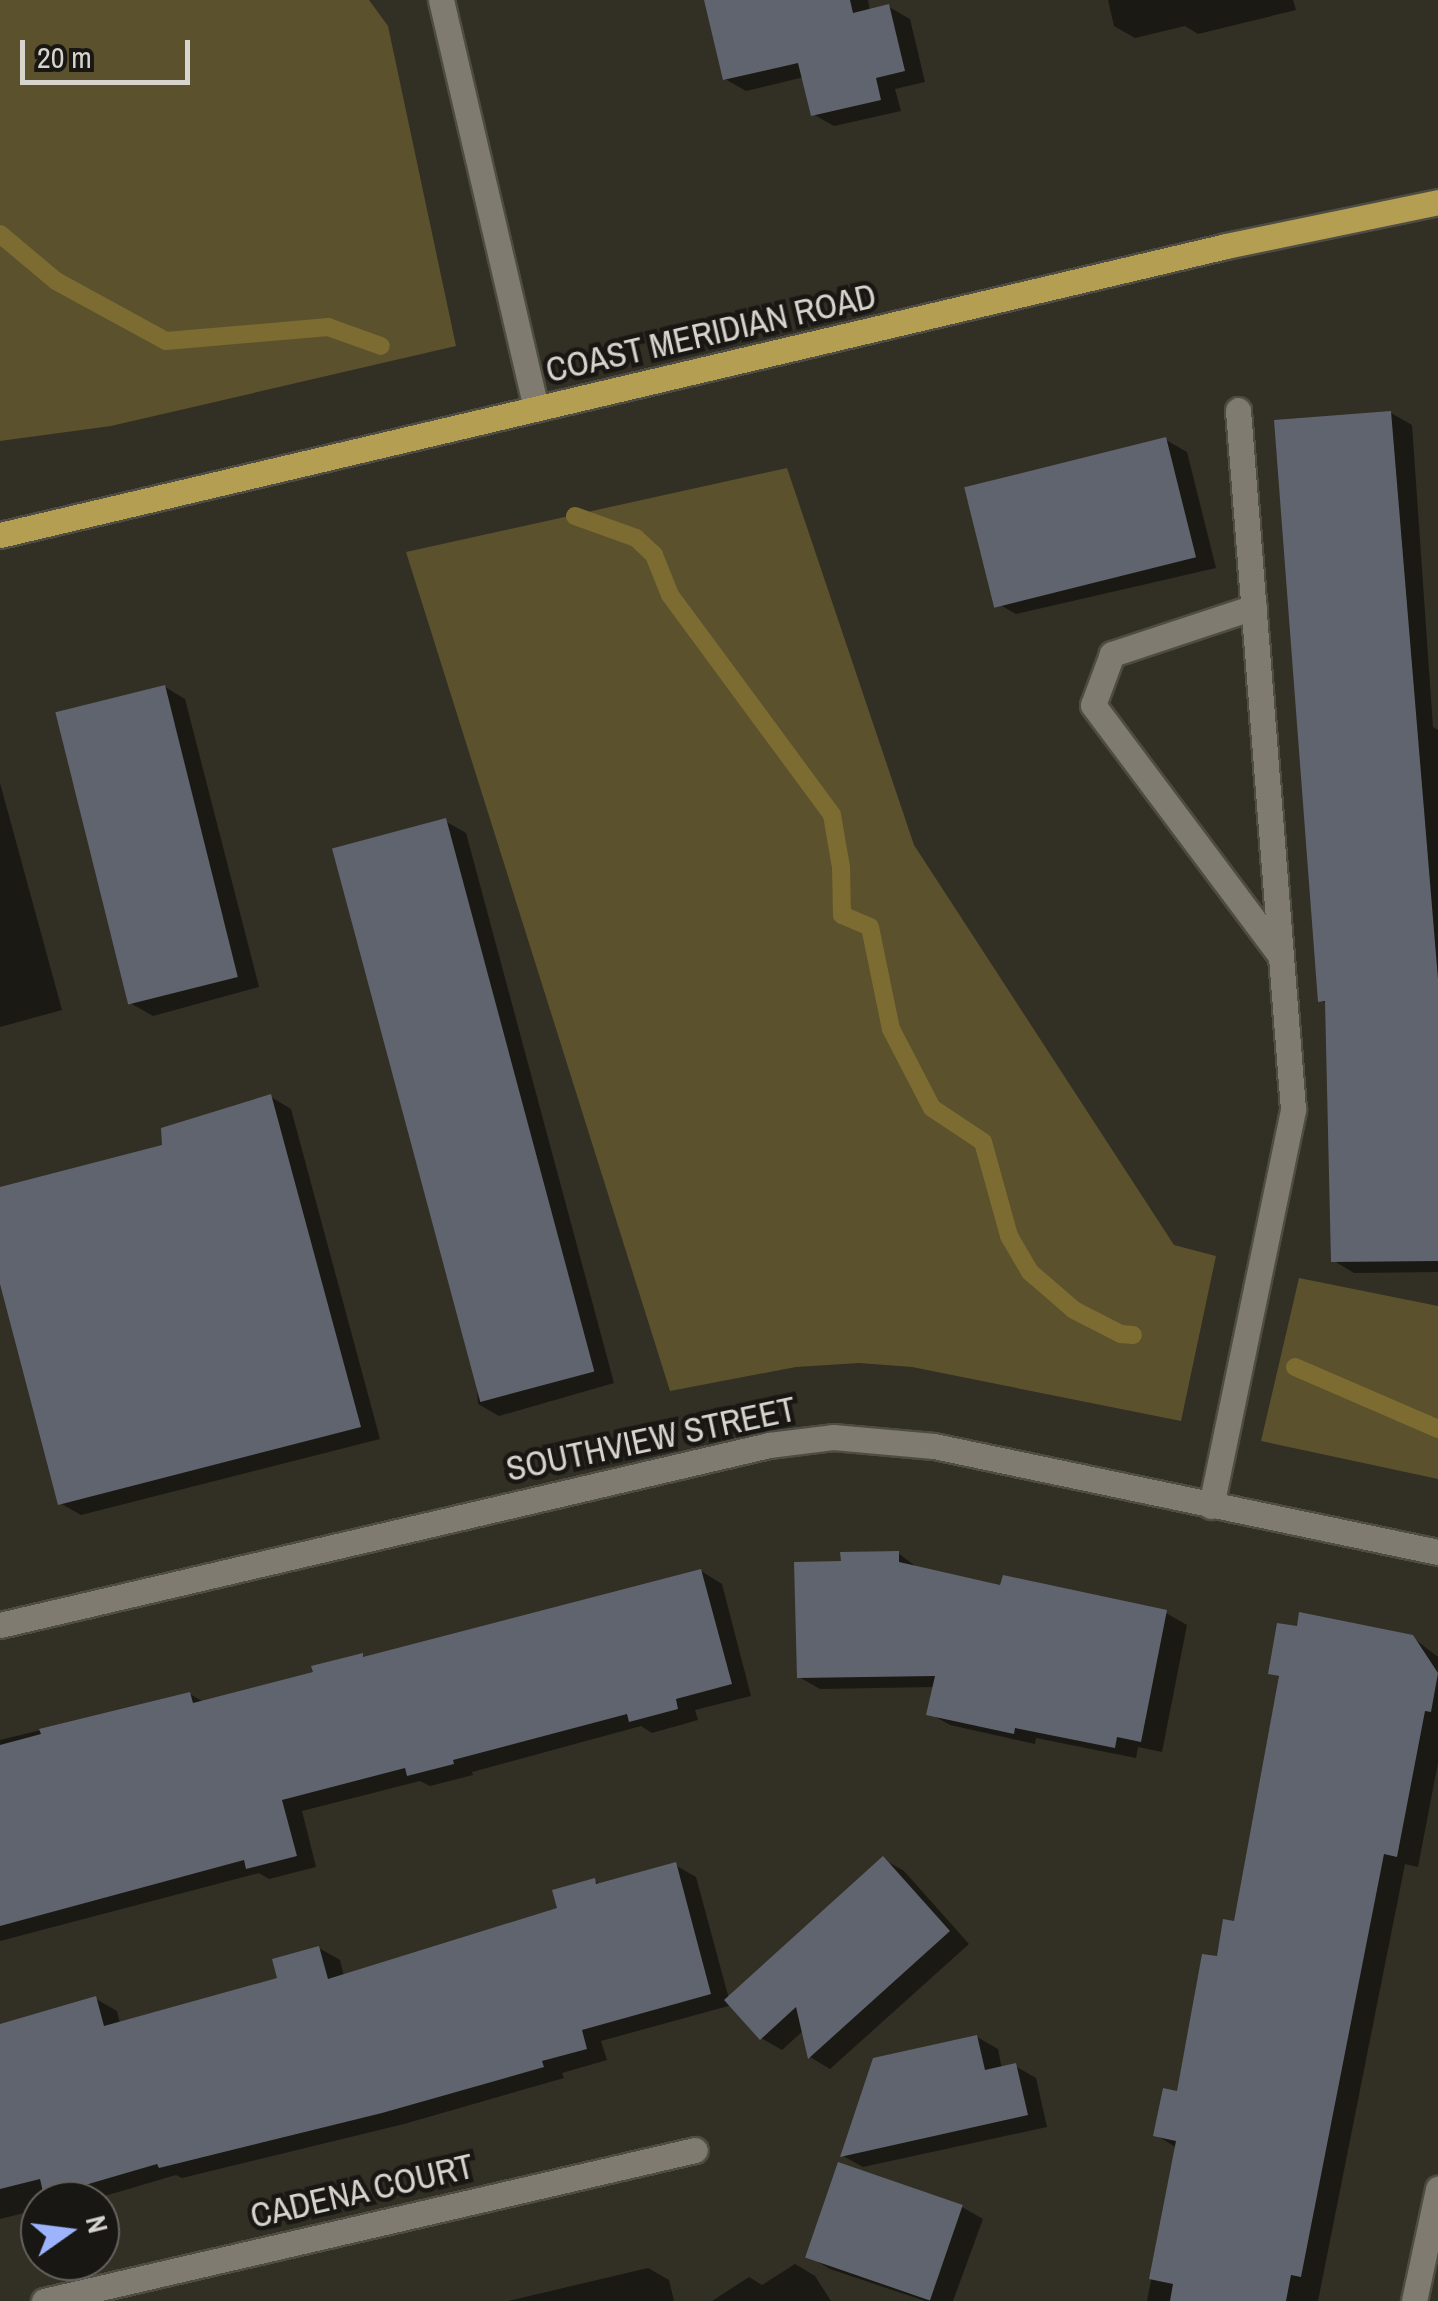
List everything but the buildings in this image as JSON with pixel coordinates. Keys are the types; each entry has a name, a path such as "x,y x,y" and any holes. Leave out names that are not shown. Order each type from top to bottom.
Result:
{"main road":[{"name":"COAST MERIDIAN ROAD","path":"0,535 795,351 1226,246 1438,202"}],"street":[{"path":"441,0 536,408"},
{"path":"1211,1506 1293,1110 1238,410"},
{"path":"1254,607 1112,654 1092,705 1280,956"},
{"name":"SOUTHVIEW STREET","path":"0,1624 801,1440 906,1441 1438,1552"},
{"name":"CADENA COURT","path":"44,2301 696,2150"},
{"path":"1414,2301 1438,2189"}],"shaded area":[{"path":"0,0 369,0 388,26 456,346 111,426 0,441"},
{"path":"787,468 914,845 1174,1245 1216,1256 1181,1421 912,1367 859,1363 796,1367 670,1391 406,552"},
{"path":"1299,1278 1438,1306 1438,1479 1261,1441"}],"waterway":[{"path":"0,234 56,281 166,341 328,327 381,346"},
{"path":"575,516 636,538 654,555 670,595 832,815 841,867 842,915 870,927 891,1029 932,1108 983,1142 1009,1236 1030,1272 1074,1310 1121,1334 1133,1335"},
{"path":"1295,1367 1438,1429"}]}
